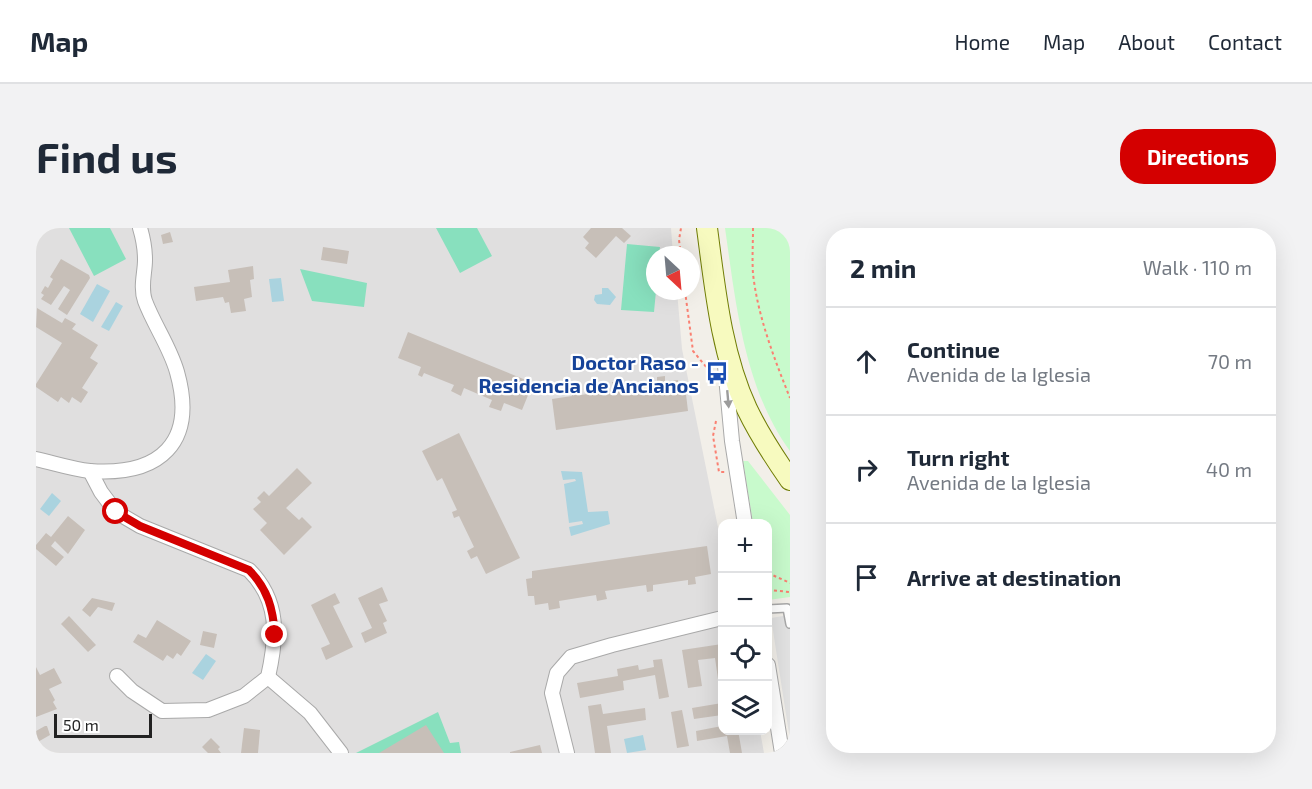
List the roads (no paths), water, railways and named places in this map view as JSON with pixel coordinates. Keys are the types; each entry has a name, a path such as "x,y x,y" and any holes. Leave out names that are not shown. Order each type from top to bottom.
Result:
{"main road":[{"path":"707,228 721,320 732,366 746,407 767,448 790,480"}],"street":[{"path":"36,459 90,471 129,468 150,463 165,454 180,431 182,408 178,373 145,300 143,291 145,251 140,228"},
{"path":"721,320 732,441 744,519"},
{"path":"90,471 101,492 116,512 140,526 249,570 260,580 266,592 274,624 274,646 268,676 244,696 208,710 162,711 132,691 117,676"},
{"path":"567,753 552,693 557,673 572,657 718,619"},
{"path":"268,676 310,713 341,753"},
{"path":"771,681 782,753"}],"lane":[{"path":"772,609 788,608 790,624"}],"water":[{"path":"281,278 284,301 272,302 269,279"},
{"path":"97,284 110,291 93,322 80,314"},
{"path":"602,288 608,288 616,297 610,305 597,304 594,300 595,295 602,294"},
{"path":"116,302 123,306 109,331 101,327"},
{"path":"561,471 582,472 588,512 608,511 610,524 571,536 569,527 583,524 582,521 569,523 564,484 576,481 575,479 563,480"},
{"path":"52,493 61,501 49,516 40,509"},
{"path":"206,654 216,661 203,680 192,673"},
{"path":"643,735 646,750 627,753 624,739"}],"place":[{"name":"Doctor Raso - Residencia de Ancianos","path":"717,373"}]}
